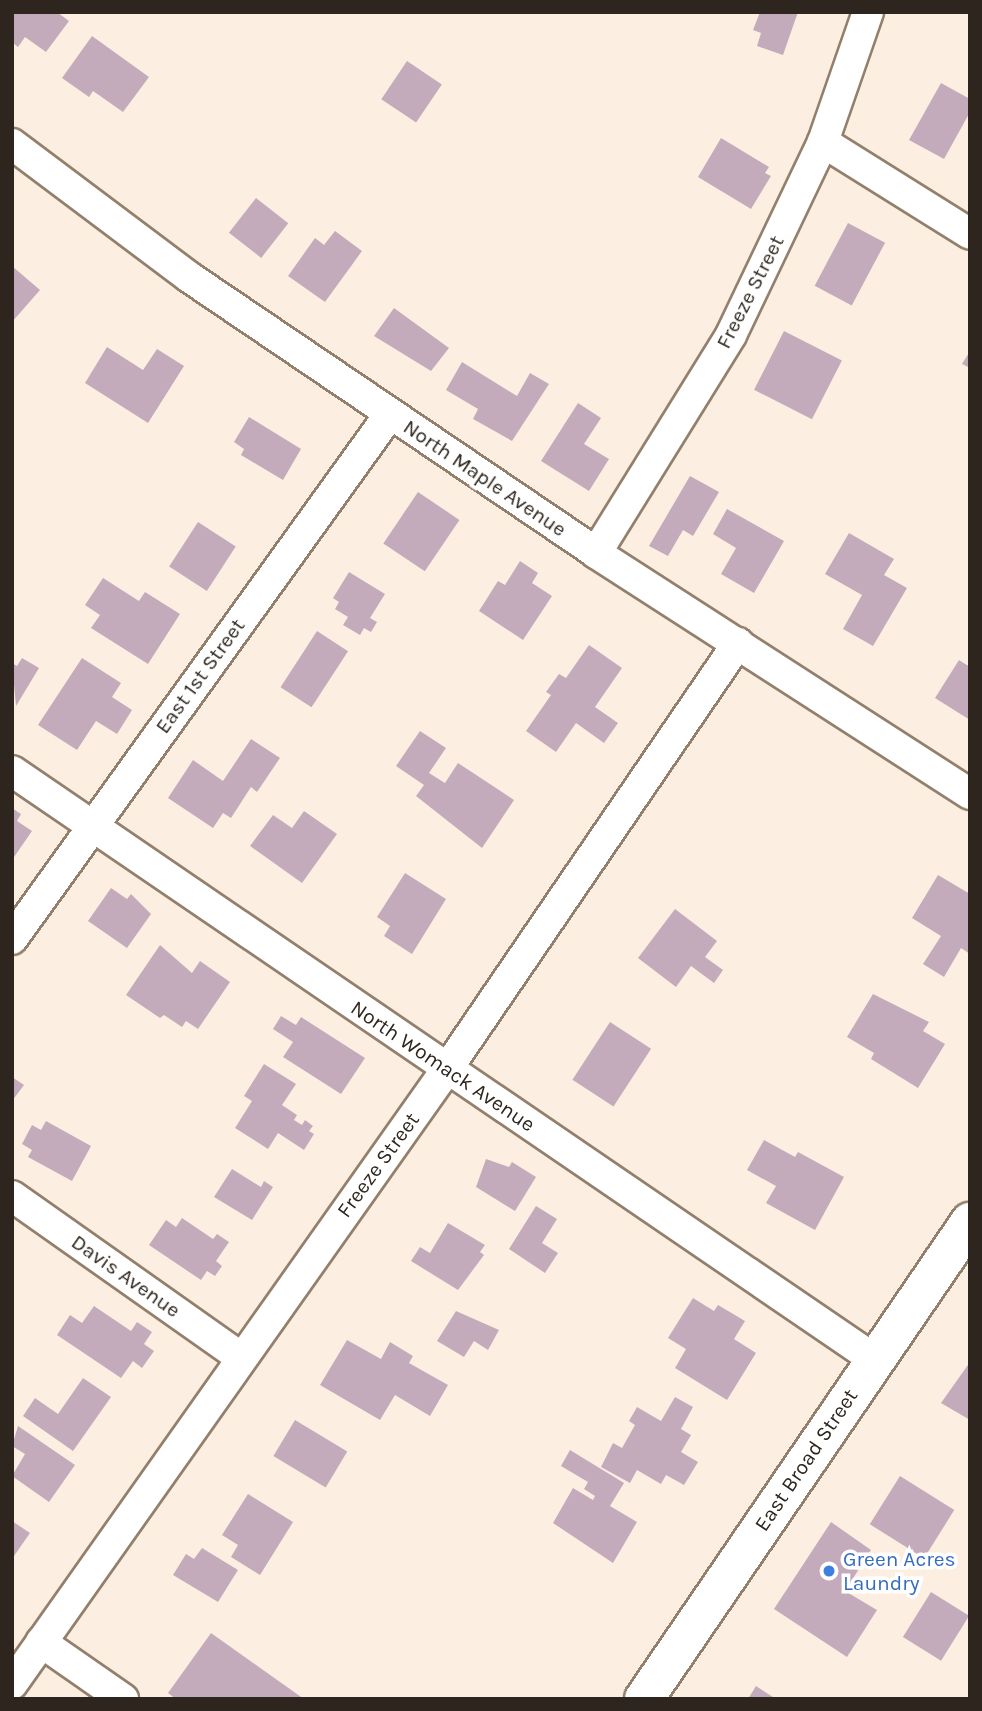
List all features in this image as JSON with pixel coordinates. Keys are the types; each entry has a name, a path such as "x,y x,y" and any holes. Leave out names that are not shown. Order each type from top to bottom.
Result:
{"street":[{"name":"Freeze Street","path":"596,553 731,335 823,142 868,12"},
{"path":"823,142 970,234"},
{"name":"North Maple Avenue","path":"12,144 189,277 390,414 596,553 970,794"},
{"name":"East 1st Street","path":"12,939 390,414"},
{"name":"Freeze Street","path":"12,1684 240,1357 447,1069 738,643"},
{"name":"North Womack Avenue","path":"12,771 874,1359"},
{"name":"Davis Avenue","path":"12,1196 240,1357"},
{"name":"East Broad Street","path":"643,1699 970,1222"},
{"path":"41,1642 123,1699"}],"building":[{"path":"12,12 57,12 69,21 46,52 25,37 18,47 12,42"},
{"path":"760,12 798,12 783,55 757,46 761,33 753,30"},
{"path":"92,36 149,77 123,112 93,91 89,97 62,78"},
{"path":"407,61 442,84 416,123 381,99"},
{"path":"941,83 970,99 970,112 944,159 909,140"},
{"path":"721,138 769,167 765,173 771,176 751,209 698,177"},
{"path":"256,198 288,223 261,258 229,233"},
{"path":"848,223 885,243 852,305 815,286"},
{"path":"335,231 362,251 325,302 288,276 315,238 324,245"},
{"path":"12,266 40,290 12,322"},
{"path":"394,308 449,348 431,371 374,336"},
{"path":"784,331 842,361 812,419 754,390"},
{"path":"107,347 143,370 157,349 184,366 148,423 85,383"},
{"path":"970,351 970,368 962,364"},
{"path":"462,362 517,396 530,373 549,384 512,441 473,419 478,409 446,390"},
{"path":"578,403 601,418 584,444 609,459 589,491 541,461"},
{"path":"249,417 301,449 283,480 241,455 244,449 234,442"},
{"path":"690,476 719,492 693,536 683,530 668,556 649,546"},
{"path":"418,492 459,520 425,571 383,543"},
{"path":"727,509 784,541 754,593 721,574 736,548 713,534"},
{"path":"198,522 236,547 207,591 169,566"},
{"path":"849,533 894,559 884,575 907,588 873,646 843,629 862,595 825,574"},
{"path":"520,561 538,573 532,583 552,596 523,640 479,611 498,581 505,585"},
{"path":"349,572 385,594 370,618 377,622 371,632 364,628 360,635 343,625 348,617 335,609 339,602 333,598"},
{"path":"103,578 139,601 145,592 180,614 148,664 91,628 100,615 85,605"},
{"path":"317,631 348,651 312,707 281,687"},
{"path":"589,645 622,668 595,707 618,723 604,743 576,723 556,752 526,731 551,695 546,692 559,674 566,678"},
{"path":"22,658 39,668 16,706 12,663 17,666"},
{"path":"82,658 121,683 112,697 132,710 117,734 96,721 77,750 38,725"},
{"path":"959,660 970,667 970,720 935,698"},
{"path":"420,731 446,748 429,773 445,783 458,763 514,800 482,848 416,796 424,785 396,766"},
{"path":"251,739 280,758 257,792 251,787 231,818 223,813 213,828 168,798 193,760 223,781"},
{"path":"12,808 21,814 17,821 32,831 12,860"},
{"path":"304,811 337,834 302,883 250,846 273,815 292,828"},
{"path":"405,873 446,899 412,954 384,936 390,926 377,917"},
{"path":"938,875 970,894 970,954 961,948 944,977 923,964 941,936 912,918"},
{"path":"111,888 127,899 131,894 151,914 127,948 88,921"},
{"path":"675,909 717,941 705,957 723,970 714,983 691,966 676,987 638,958"},
{"path":"160,945 192,973 200,961 230,982 198,1029 186,1021 182,1027 164,1015 160,1018 126,995"},
{"path":"873,994 929,1022 923,1031 945,1044 918,1088 871,1059 874,1053 847,1037"},
{"path":"281,1016 296,1025 301,1017 365,1058 341,1094 283,1057 293,1042 273,1029"},
{"path":"610,1022 651,1049 614,1107 572,1080"},
{"path":"264,1064 296,1084 282,1105 297,1115 294,1120 302,1125 305,1120 313,1126 309,1131 314,1134 304,1150 278,1133 268,1149 235,1128 252,1101 244,1096"},
{"path":"12,1077 24,1085 12,1101"},
{"path":"46,1121 91,1146 72,1181 28,1157 32,1150 22,1144 32,1125 41,1130"},
{"path":"764,1140 795,1157 798,1152 844,1177 815,1230 766,1203 776,1186 747,1170"},
{"path":"486,1159 509,1167 512,1162 536,1177 515,1211 476,1187"},
{"path":"232,1169 261,1187 264,1181 273,1187 252,1220 214,1197"},
{"path":"536,1206 557,1219 542,1243 558,1253 545,1273 509,1249"},
{"path":"182,1218 213,1239 217,1234 229,1242 216,1261 222,1266 215,1276 207,1271 201,1280 149,1245 166,1220 176,1227"},
{"path":"448,1223 485,1245 480,1252 484,1255 458,1290 411,1261 420,1247 430,1253"},
{"path":"693,1298 714,1311 718,1305 745,1321 734,1339 756,1353 727,1400 675,1368 686,1349 668,1338"},
{"path":"94,1306 131,1331 137,1322 152,1332 144,1344 154,1351 142,1368 133,1361 121,1378 57,1335 70,1315 82,1323"},
{"path":"456,1311 499,1330 488,1350 474,1341 464,1357 437,1341"},
{"path":"347,1340 381,1359 390,1342 413,1356 409,1363 448,1385 430,1416 395,1395 380,1420 320,1385"},
{"path":"970,1362 970,1420 941,1403"},
{"path":"83,1378 111,1397 73,1451 23,1416 35,1398 58,1414"},
{"path":"675,1397 693,1407 681,1429 691,1435 681,1452 698,1462 684,1485 666,1475 661,1484 637,1470 630,1483 601,1467 613,1443 622,1448 635,1425 629,1421 637,1407 661,1421"},
{"path":"295,1420 347,1451 326,1487 273,1456"},
{"path":"18,1426 75,1465 49,1502 12,1476 25,1454 12,1446"},
{"path":"570,1450 624,1483 610,1506 637,1522 613,1563 553,1523 573,1488 593,1500 595,1496 584,1489 588,1482 561,1466"},
{"path":"900,1476 954,1510 924,1558 870,1524"},
{"path":"248,1494 293,1522 260,1575 231,1557 238,1545 222,1535"},
{"path":"12,1521 30,1533 12,1559"},
{"name":"Green Acres Laundry","path":"831,1522 871,1550 845,1591 877,1610 847,1657 774,1609"},
{"path":"202,1548 238,1570 218,1602 173,1575 186,1554 194,1559"},
{"path":"931,1592 969,1616 941,1661 903,1637"},
{"path":"211,1633 304,1699 176,1699 168,1693"},
{"path":"756,1686 776,1699 748,1699"}],"place":[{"name":"Green Acres Laundry","path":"829,1571"}]}
